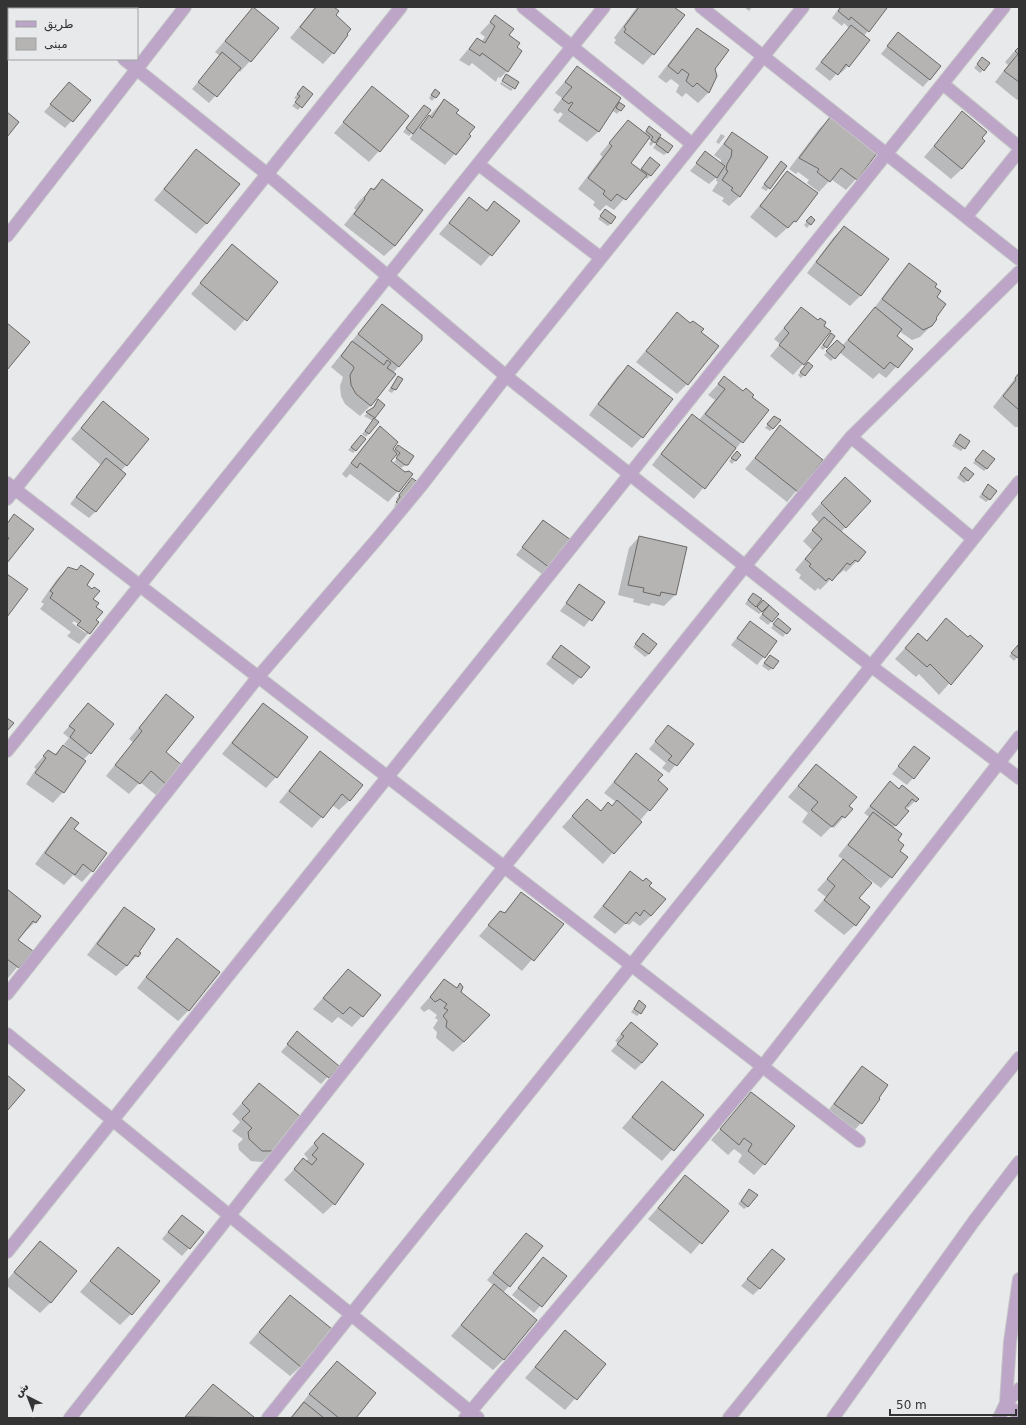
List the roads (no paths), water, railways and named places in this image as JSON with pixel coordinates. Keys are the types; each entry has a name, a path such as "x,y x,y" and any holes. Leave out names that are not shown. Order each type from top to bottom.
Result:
{"street":[{"path":"7,236 184,7"},
{"path":"7,499 11,486 267,174 401,7"},
{"path":"523,7 692,144"},
{"path":"7,751 604,7"},
{"path":"701,7 1019,259"},
{"path":"7,994 258,677 377,540 506,376 803,7"},
{"path":"7,1252 1004,7"},
{"path":"125,60 267,174 506,376 871,666 1019,778"},
{"path":"943,84 1019,146"},
{"path":"966,217 1019,151"},
{"path":"478,164 601,258"},
{"path":"70,1418 504,867 745,566 851,437 1019,272"},
{"path":"851,437 973,539"},
{"path":"268,1418 1019,482"},
{"path":"11,486 859,1141"},
{"path":"7,1034 351,1314 471,1416 762,1067 1019,737"},
{"path":"729,1418 1019,1058"},
{"path":"833,1418 974,1221 1019,1162"},
{"path":"1000,1418 1006,1403 1010,1342 1019,1279"},
{"path":"1006,1403 1019,1389"},
{"path":"1006,1403 1019,1415"}]}
